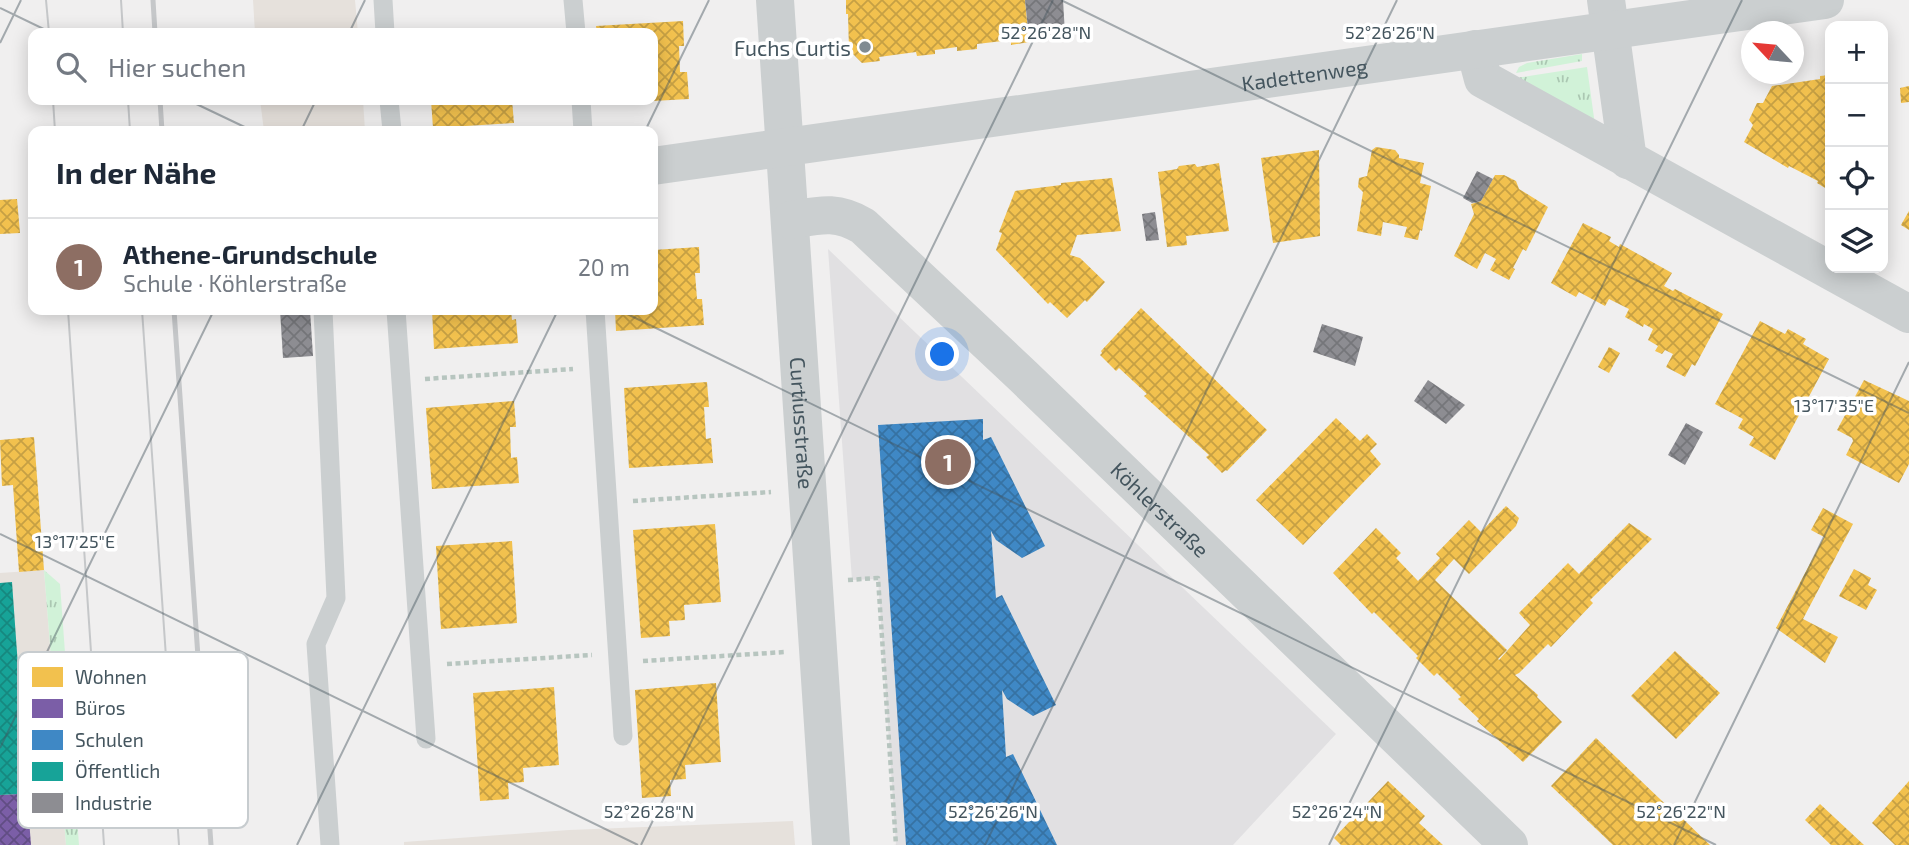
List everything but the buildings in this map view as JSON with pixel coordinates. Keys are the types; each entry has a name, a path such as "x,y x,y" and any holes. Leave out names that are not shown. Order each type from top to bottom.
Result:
{"street":[{"name":"Curtiusstraße","path":"775,0 831,845"},
{"name":"Kadettenweg","path":"658,165 1475,50 1608,15 1825,0"},
{"path":"1608,15 1628,160"},
{"path":"1475,50 1483,79 1909,314"},
{"name":"Köhlerstraße","path":"791,220 821,215 845,216 863,226 1023,376 1508,845"}],"lane":[{"path":"383,0 385,28"},
{"path":"573,0 576,28"},
{"path":"389,105 392,126"},
{"path":"580,105 583,126"},
{"path":"323,315 336,598 316,644 330,845"},
{"path":"396,315 426,739"},
{"path":"595,315 623,736"}],"path":[{"path":"401,380 599,367"},
{"path":"608,502 777,492"},
{"path":"846,580 878,578 896,845"},
{"path":"421,666 788,652"}],"shaded area":[{"path":"253,0 355,0 358,28 255,28"},
{"path":"261,105 363,105 365,126 263,126"},
{"path":"828,249 1336,734 1233,845 896,845 878,579 852,580"},
{"path":"44,570 51,652 18,652 18,828 65,828 66,845 0,845 0,573"},
{"path":"793,821 795,845 404,845 404,842 569,830"}],"green space":[{"path":"1582,54 1582,61 1516,73 1519,67 1527,63"},
{"path":"1587,67 1595,125 1516,78"},
{"path":"44,570 60,584 65,652 51,652"},
{"path":"65,828 78,828 79,845 66,845"}],"tram line":[{"path":"46,0 49,28"},
{"path":"121,0 123,28"},
{"path":"53,105 55,126"},
{"path":"128,105 130,126"},
{"path":"68,315 91,652"},
{"path":"142,315 166,652"},
{"path":"103,828 104,845"},
{"path":"178,828 179,845"}],"railway":[{"path":"153,0 155,28"},
{"path":"160,105 162,126"},
{"path":"174,315 198,652"},
{"path":"210,828 211,845"}],"place":[{"name":"Fuchs Curtis","path":"865,47"},
{"name":"Athene-Grundschule","path":"948,462"}]}
